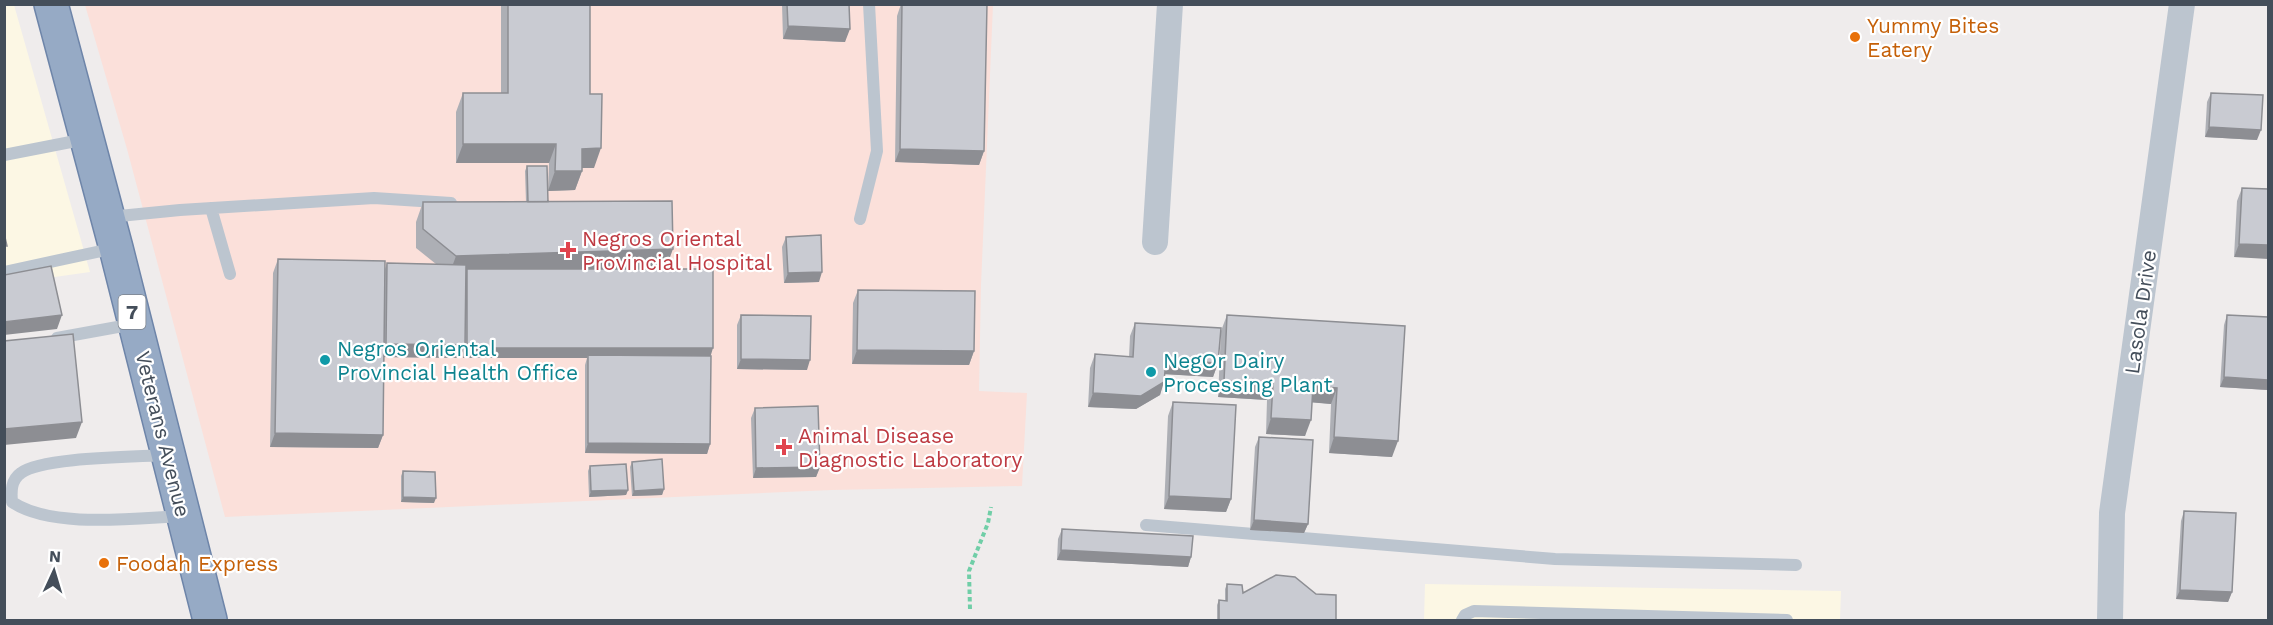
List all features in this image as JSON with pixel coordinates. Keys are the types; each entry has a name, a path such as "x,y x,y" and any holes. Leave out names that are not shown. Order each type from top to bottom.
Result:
{"highway":[{"name":"Veterans Avenue","path":"51,4 112,233 210,621"}],"street":[{"path":"1155,242 1170,4"},
{"name":"Lasola Drive","path":"2110,621 2112,513 2182,4"}],"lane":[{"path":"860,219 877,151 869,4"},
{"path":"4,155 87,139"},
{"path":"4,272 112,233 211,208 374,198 468,204"},
{"path":"211,208 231,274"},
{"path":"43,341 135,324"},
{"path":"168,455 52,462 33,466 19,474 11,487 12,502 24,510 72,520 184,516"},
{"path":"1146,525 1555,559 1797,565"},
{"path":"1462,621 1465,615 1474,611 1787,621"}],"path":[{"path":"970,609 969,570 988,523 991,507"}],"shaded area":[{"path":"4,5 14,5 90,272 5,284"},
{"name":"Negros Oriental Provincial Hospital","path":"85,5 993,5 981,285 979,391 1027,393 1022,486 832,490 225,517 127,149"},
{"path":"1425,584 1841,591 1840,620 1424,620"}],"building":[{"path":"508,4 590,4 590,94 602,94 601,148 582,149 582,171 555,171 556,144 463,144 463,93 508,93"},
{"path":"787,4 849,4 850,29 788,26"},
{"path":"902,4 987,4 984,151 900,149"},
{"path":"2211,93 2263,95 2261,130 2209,127"},
{"path":"527,166 547,166 548,202 528,202"},
{"path":"2242,188 2268,189 2268,245 2239,244"},
{"path":"672,201 673,249 456,256 423,229 423,202"},
{"path":"821,235 822,272 788,273 786,237"},
{"name":"Negros Oriental Provincial Health Office","path":"278,259 385,261 383,435 275,433"},
{"path":"387,263 466,265 465,345 386,344"},
{"path":"51,266 62,315 4,322 4,275"},
{"path":"467,269 713,269 713,348 467,348"},
{"path":"858,290 975,291 974,351 857,350"},
{"path":"741,315 811,316 810,360 741,359"},
{"path":"1227,315 1405,326 1398,441 1334,437 1337,388 1313,386 1311,420 1271,418 1273,384 1224,381"},
{"path":"2227,315 2268,317 2268,380 2224,377"},
{"name":"NegOr Dairy Processing Plant","path":"1135,323 1221,328 1218,363 1166,360 1164,382 1141,396 1093,393 1095,354 1133,357"},
{"path":"73,334 82,422 4,429 4,341"},
{"path":"588,355 711,356 710,444 588,443"},
{"path":"1173,402 1236,405 1231,499 1169,496"},
{"name":"Animal Disease Diagnostic Laboratory","path":"818,406 820,467 756,468 755,408"},
{"path":"1259,437 1313,440 1308,524 1254,520"},
{"path":"662,459 664,489 634,491 632,462"},
{"path":"626,464 628,490 591,491 590,466"},
{"path":"403,471 435,472 436,498 403,497"},
{"path":"2184,511 2236,513 2232,592 2180,590"},
{"path":"1062,529 1193,536 1191,557 1061,550"},
{"path":"1276,575 1295,577 1316,594 1336,595 1336,621 1219,621 1219,600 1227,601 1227,584 1242,585 1243,593"}],"place":[{"name":"Yummy Bites Eatery","path":"1855,37"},
{"name":"Negros Oriental Provincial Hospital","path":"568,250"},
{"name":"Negros Oriental Provincial Health Office","path":"325,360"},
{"name":"NegOr Dairy Processing Plant","path":"1151,372"},
{"name":"Animal Disease Diagnostic Laboratory","path":"784,447"},
{"name":"Foodah Express","path":"104,563"}]}
